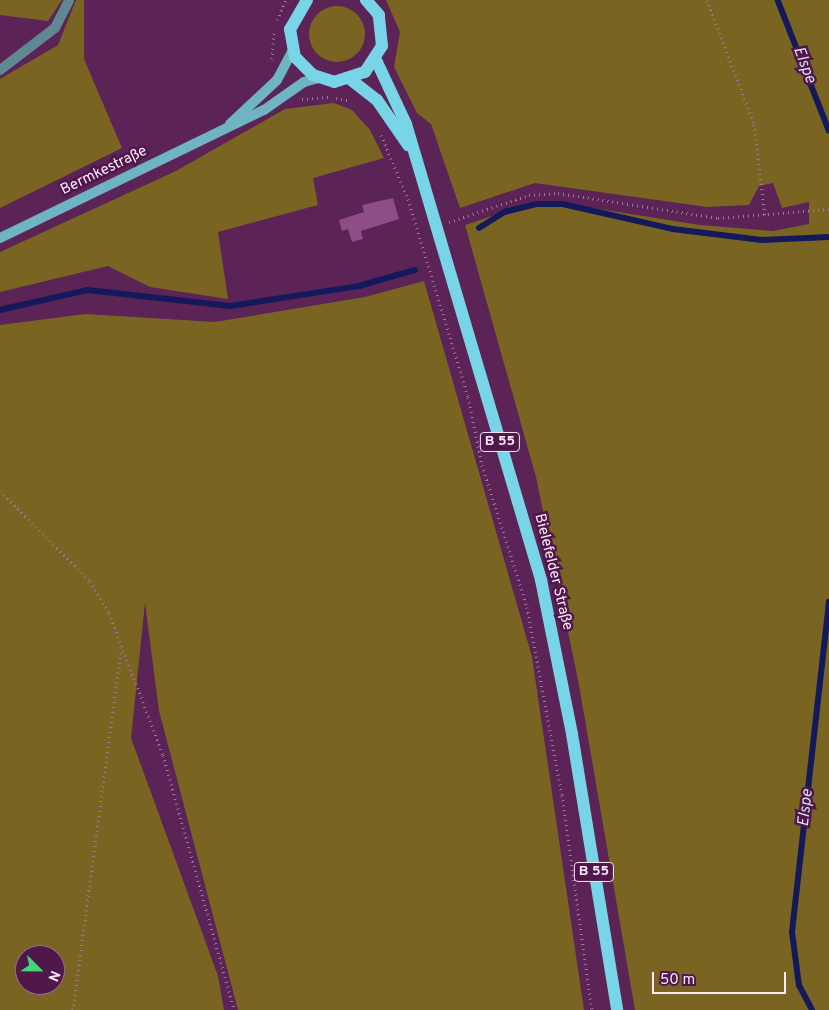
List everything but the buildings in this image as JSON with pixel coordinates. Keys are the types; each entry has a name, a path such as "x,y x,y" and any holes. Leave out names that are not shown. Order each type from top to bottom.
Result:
{"main road":[{"path":"306,0 290,29 293,50 304,69 318,78"},
{"path":"222,131 292,90 318,78 350,79 376,60 383,30 379,16 366,0"},
{"path":"222,131 280,76 293,50"},
{"name":"B 55","path":"376,60 414,153"},
{"name":"B 55","path":"350,79 377,100 414,153"},
{"name":"Bermkestraße","path":"0,238 222,131"},
{"name":"Bielefelder Straße","path":"414,153 541,580 572,734 617,1010"}],"street":[{"path":"0,70 55,28 69,0"}],"path":[{"path":"280,76 271,56 278,15 286,0"},
{"path":"707,0 754,124 765,216"},
{"path":"292,90 307,102 343,98 358,105"},
{"path":"379,131 408,199 468,397 482,465 527,607 562,795 592,1010"},
{"path":"437,226 529,194 558,194 718,218 765,216 829,209"},
{"path":"0,491 90,581 109,613 163,755 234,1010"},
{"path":"72,1010 121,648"}],"shaded area":[{"path":"0,0 62,0 48,21 0,15"},
{"path":"76,0 84,0 84,59 122,148 0,208 0,79 58,45"},
{"path":"386,0 829,0 829,1010 635,1010 579,685 536,477 465,225 525,205 580,206 700,225 773,231 809,224 809,202 782,208 773,183 759,186 749,205 707,207 535,183 460,208 431,124 417,113 394,67 400,32"},
{"path":"332,6 342,6 357,14 363,23 365,34 363,45 357,54 342,62 332,62 321,57 314,50 309,39 309,29 314,18 321,11"},
{"path":"334,103 352,110 370,130 384,158 313,178 318,205 218,232 228,299 150,287 108,266 0,292 0,252 176,171 285,109"},
{"path":"424,281 532,657 584,1010 238,1010 159,711 145,603 131,738 218,976 224,1010 0,1010 0,325 85,314 215,322 365,297"}],"waterway":[{"name":"Elspe","path":"778,0 829,130"},
{"path":"479,228 505,212 537,204 563,204 673,229 761,240 829,237"},
{"path":"0,310 88,290 230,306 359,286 415,270"},
{"name":"Elspe","path":"812,1010 799,986 792,932 829,602"}]}
